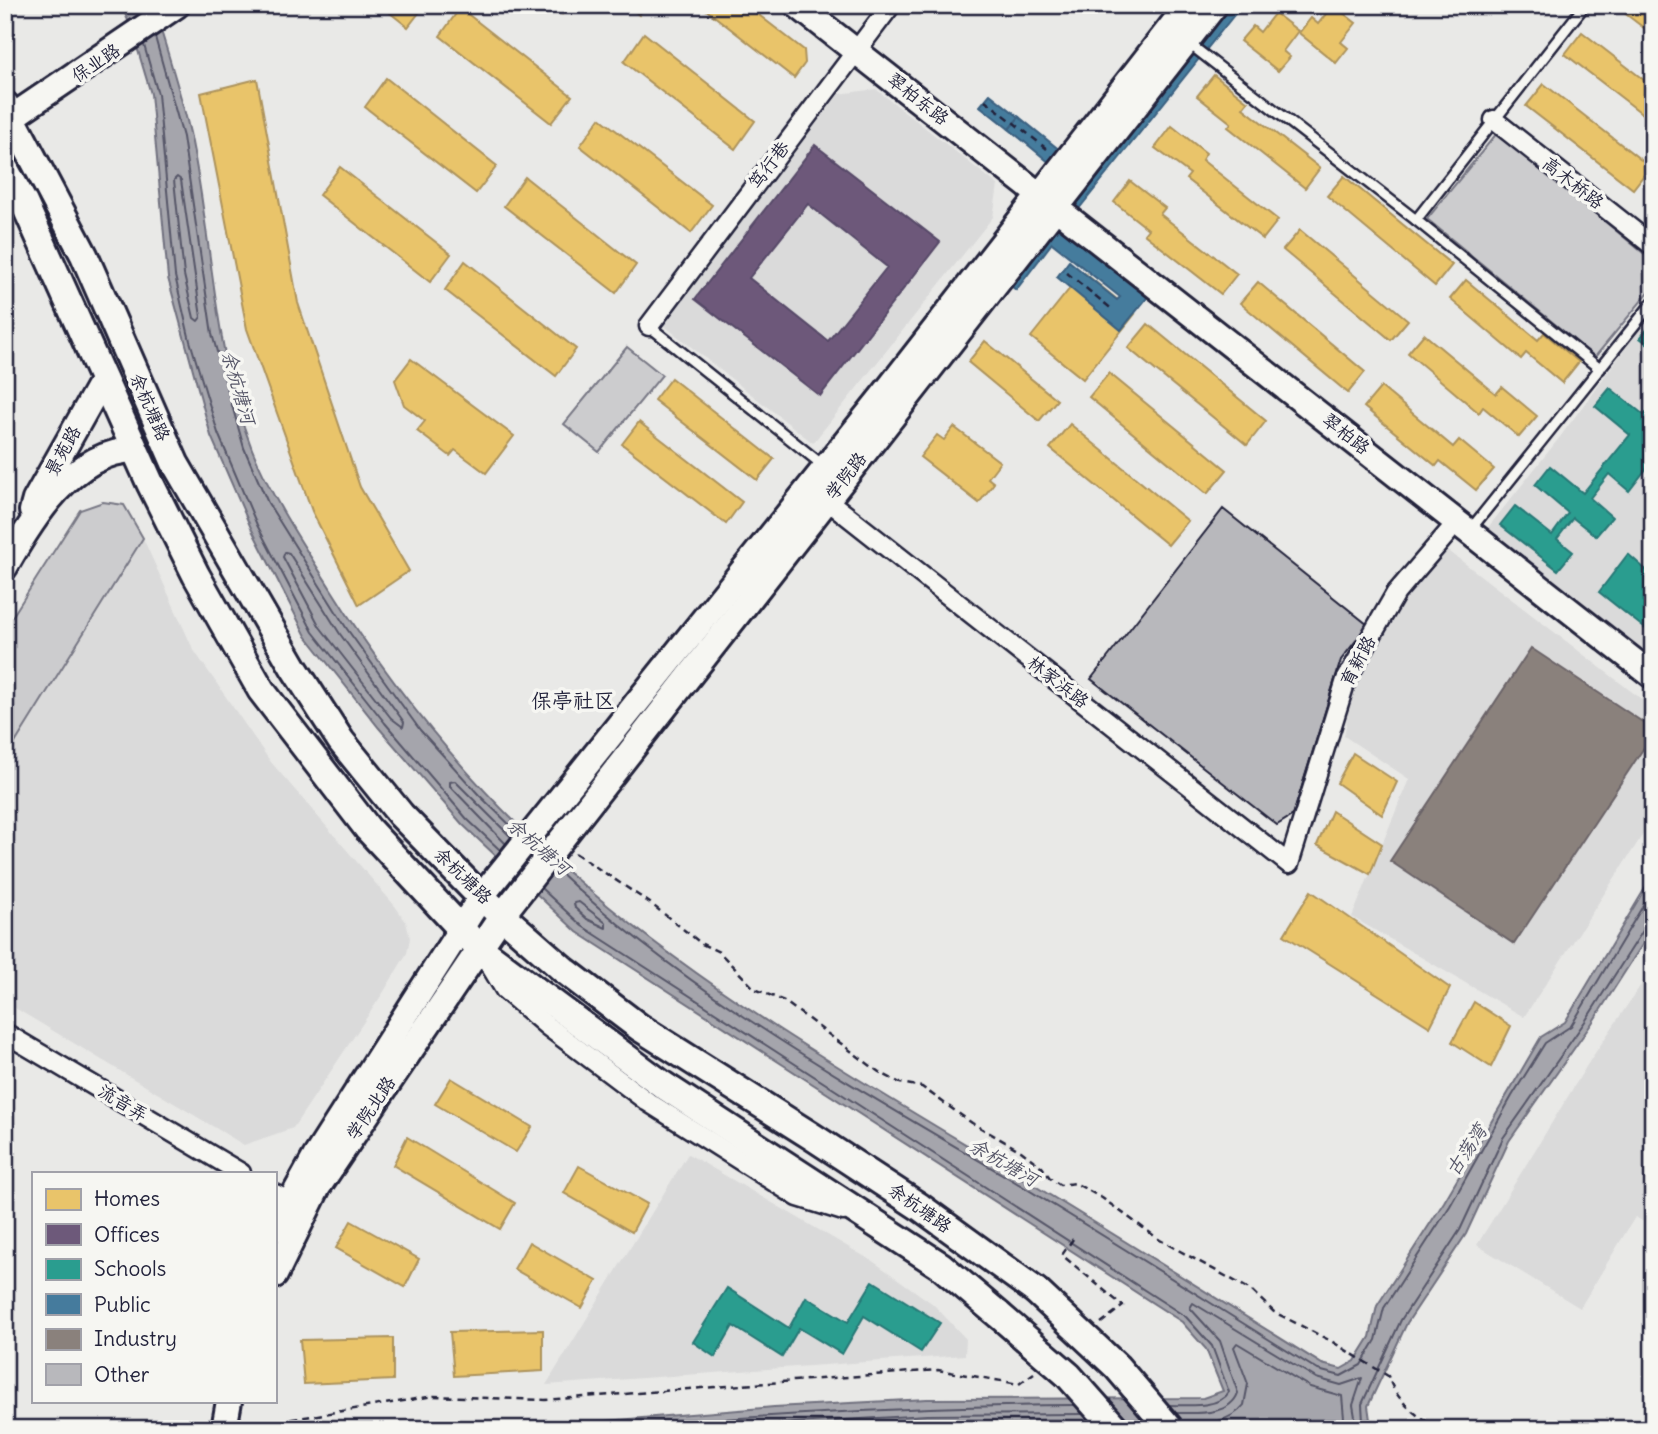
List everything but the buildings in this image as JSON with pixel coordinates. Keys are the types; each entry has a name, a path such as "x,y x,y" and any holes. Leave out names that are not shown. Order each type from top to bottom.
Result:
{"main road":[{"name":"翠柏东路","path":"797,5 1047,200"},
{"name":"学院路","path":"479,948 526,883 827,500 1188,5"},
{"name":"学院路","path":"460,928 481,897 825,467 1047,200 1215,5"},
{"name":"保业路","path":"9,111 107,55 173,9"},
{"name":"余杭塘路","path":"9,111 84,255 175,463 294,667 341,741 401,814 481,897 565,970 639,1027 920,1207 1036,1291 1117,1367 1170,1429"},
{"name":"余杭塘路","path":"5,169 24,203 135,450 196,575 261,690 368,829 479,948 663,1085 941,1266 1068,1375 1116,1429"},
{"name":"翠柏路","path":"1047,200 1653,676"},
{"name":"景苑路","path":"29,525 35,500 103,379"},
{"name":"景苑路","path":"5,567 29,525 78,471 100,457 119,450 135,450"},
{"name":"学院北路","path":"276,1224 281,1197 460,928"},
{"name":"学院北路","path":"276,1273 318,1187 479,948"},
{"path":"207,1429 212,1402"},
{"path":"229,1402 232,1428"}],"street":[{"name":"笃行巷","path":"649,326 891,5"},
{"name":"高木桥路","path":"1494,120 1653,246"},
{"name":"林家浜路","path":"827,500 1289,864"},
{"name":"育新路","path":"1289,864 1346,680 1396,593 1464,526"},
{"name":"流音弄","path":"5,1033 239,1172"}],"lane":[{"path":"1416,220 1585,5"},
{"path":"1186,41 1416,220 1600,369"},
{"path":"1464,526 1600,369 1653,302"},
{"path":"649,326 825,467"}],"path":[{"path":"985,100 1047,149"},
{"path":"1068,273 1113,310"},
{"path":"556,846 574,853 626,886 702,944 719,952 755,989 784,1001 879,1072 900,1083 922,1087 972,1123 1021,1151 1060,1185 1076,1183 1102,1198 1160,1240 1251,1290 1274,1312 1388,1376 1392,1388 1404,1403 1419,1416 1443,1429"},
{"path":"1073,1239 1062,1255 1123,1306 1092,1330"},
{"path":"232,1428 434,1396 545,1400 938,1370 1019,1384 1040,1368"}],"shaded area":[{"path":"876,89 998,185 993,217 813,443 662,324 839,94"},
{"path":"1497,133 1653,261 1653,287 1595,357 1427,219"},
{"path":"1653,311 1653,665 1486,530 1560,437"},
{"path":"627,347 662,375 599,452 564,424"},
{"path":"103,502 124,505 143,538 5,759 5,628 80,510"},
{"path":"143,538 193,649 270,761 395,906 406,922 410,938 407,953 383,993 293,1128 244,1145 5,1002 5,759"},
{"path":"1446,549 1653,708 1653,819 1524,1017 1352,917 1409,779 1344,736 1353,684 1406,592"},
{"path":"1653,967 1653,1227 1635,1217 1580,1308 1477,1245 1589,1062"},
{"path":"688,1154 874,1262 933,1304 966,1339 965,1355 546,1385"}],"water":[{"name":"余杭塘河","path":"121,5 153,5 173,69 198,173 229,371 252,449 288,520 358,631 448,750 516,823 589,890 638,930 740,1004 1322,1364 1341,1369 1355,1361 1370,1337 1377,1306 1444,1202 1541,1037 1565,1022 1653,875 1653,928 1592,1023 1509,1141 1466,1234 1407,1323 1368,1406 1370,1420 1381,1429 509,1429 774,1407 927,1399 1203,1398 1223,1391 1206,1349 1182,1322 577,932 462,824 379,728 306,636 251,528 211,436 168,278 151,94 131,27"}],"ferry route":[{"path":"999,1429 1096,1425"},
{"path":"1126,1425 1152,1426"}],"district":[{"name":"保亭社区","path":"573,701"}],"water label":[{"name":"古荡湾","path":"1466,1150"}]}
